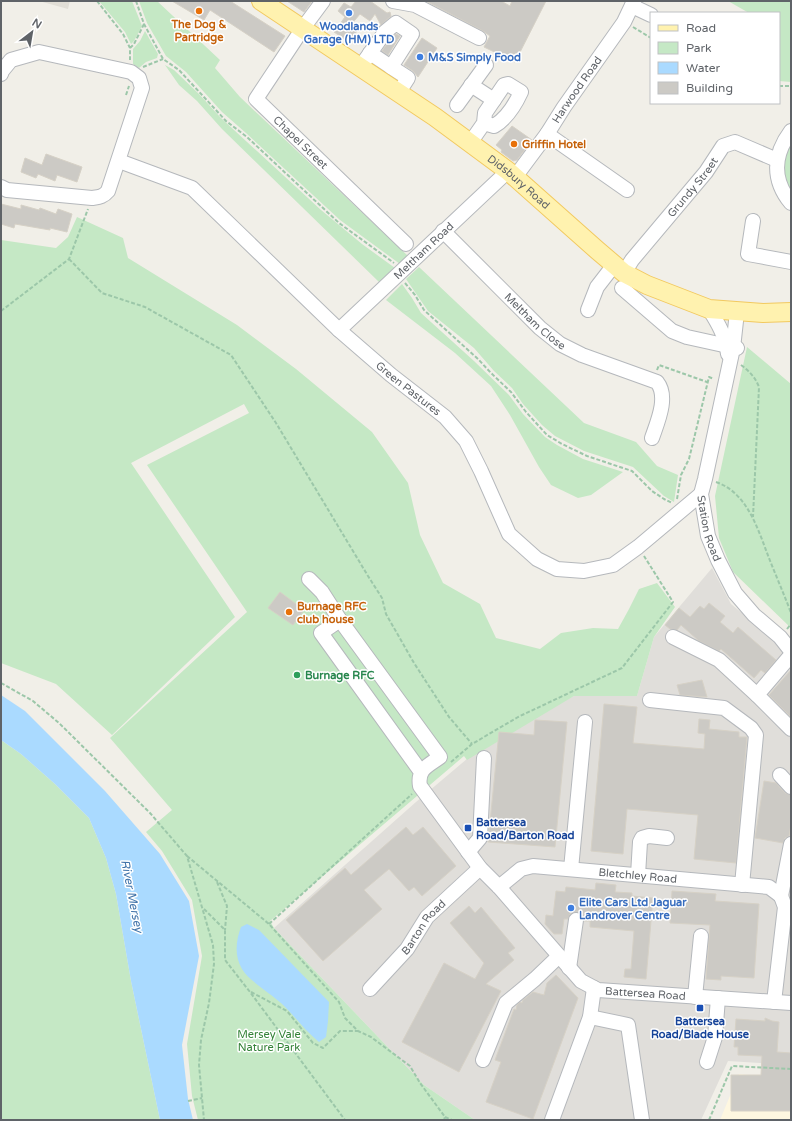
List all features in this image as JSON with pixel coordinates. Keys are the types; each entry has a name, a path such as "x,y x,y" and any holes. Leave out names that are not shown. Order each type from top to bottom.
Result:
{"main road":[{"name":"Didsbury Road","path":"262,1 303,28 365,60 403,85 470,143 512,174 620,275 709,309 743,312 791,312"}],"street":[{"path":"303,28 323,1"},
{"path":"393,1 418,3 479,38"},
{"path":"633,3 650,14"},
{"name":"Harwood Road","path":"512,174 547,134 564,107 624,22 633,3"},
{"path":"390,67 412,34 396,23 385,32 365,60 390,67 403,85"},
{"name":"Chapel Street","path":"303,28 256,98 406,244"},
{"path":"1,74 11,60 39,52 131,72 139,78 142,88 108,192 101,197 92,198 7,190 1,187"},
{"path":"457,105 486,65"},
{"path":"470,143 484,123 485,113 504,85 508,84 521,92 516,103 500,123 494,126 484,123"},
{"path":"471,85 494,100"},
{"path":"791,131 783,142 777,160 778,178 784,194 791,203"},
{"path":"547,134 627,190"},
{"name":"Grundy Street","path":"588,310 598,287 620,275 706,172 723,146 734,142 777,160"},
{"name":"Green Pastures","path":"119,162 192,188 339,330 391,375 445,417 466,441 509,534 536,560 557,569 584,571 613,565 638,547 676,511 700,494"},
{"name":"Meltham Road","path":"339,330 443,232 512,174"},
{"path":"753,221 748,254 791,262"},
{"name":"Meltham Close","path":"443,232 540,328 560,344 582,355 650,379"},
{"path":"620,275 672,331 687,337 732,347"},
{"path":"709,309 732,347"},
{"name":"Station Road","path":"743,312 732,347 705,479 700,494 708,536 718,560 736,593 754,615 780,637 791,651"},
{"name":"Station Road","path":"725,382 735,365 732,347"},
{"path":"650,379 659,385 662,402 652,438"},
{"name":"Green Pastures","path":"676,511 704,516"},
{"path":"309,579 322,592 340,620 440,757 421,772 419,778 420,786 480,868"},
{"path":"340,620 321,633 421,772"},
{"path":"673,637 719,660 791,729"},
{"path":"757,695 791,655"},
{"path":"650,700 724,708 751,728 756,735 742,885"},
{"path":"571,870 585,722"},
{"path":"468,852 480,838 484,758"},
{"path":"780,775 791,787"},
{"path":"638,876 640,842 642,838 649,836 667,838"},
{"path":"774,1002 785,907 781,896 791,844"},
{"name":"Bletchley Road","path":"498,887 521,869 533,866 769,887 781,896"},
{"name":"Battersea Road","path":"480,868 581,981 598,990 791,1003"},
{"name":"Barton Road","path":"370,989 407,949 427,917 480,868"},
{"path":"569,968 576,920"},
{"path":"695,996 701,936"},
{"path":"483,1060 506,1003 535,979 559,956"},
{"path":"552,1120 590,1017 594,988"},
{"path":"707,1062 715,1037 718,998"},
{"path":"590,1017 628,1025 642,1120"}],"path":[{"path":"97,1 123,34 130,48 137,40 144,24"},
{"path":"136,1 144,24 163,59 179,70 226,120 247,137 339,223 400,272 424,310 478,359 511,392 526,412 547,435 587,456 632,471 652,491 664,499 676,511"},
{"path":"624,22 650,37"},
{"path":"131,72 163,59"},
{"path":"780,86 791,86"},
{"path":"1,311 69,260 92,198"},
{"path":"69,260 102,293 145,307 232,355 276,422 382,598 386,614 414,662 448,717 472,744"},
{"path":"650,379 659,365 707,382"},
{"path":"735,365 749,371 755,377 759,387 752,516"},
{"path":"676,511 681,475 689,459 707,382 709,377 725,382"},
{"path":"705,479 726,486 739,498 752,516 791,613"},
{"path":"449,763 472,744 518,717 622,668 673,602 638,547"},
{"path":"1,683 33,702 59,723 150,813 187,856 269,924 339,1002 345,1018 358,1031 371,1038 410,1066 420,1083 445,1117 452,1120"},
{"path":"269,924 420,786"},
{"path":"187,856 214,945 214,964 209,1004 201,1040 199,1064 204,1120"},
{"path":"216,880 227,906 225,960 345,1120"},
{"path":"203,908 225,930"},
{"path":"250,992 287,1011 312,1043 323,1048 340,1031 358,1031"},
{"path":"709,1120 732,1066 791,1069"},
{"path":"188,1101 202,1098"}],"shaded area":[{"path":"39,1 70,1 68,9"},
{"path":"712,568 731,604 791,654 791,1065 728,1061 701,1120 475,1120 424,1085 274,928 416,802 500,731 574,696 637,696 654,637"},
{"path":"739,1074 791,1079 791,1120 720,1120"}],"green space":[{"path":"99,1 132,1 142,26 131,44 125,32"},
{"path":"139,1 157,1 220,60 215,68 240,97 408,256 400,264 340,220 222,112 186,72 166,56 147,23"},
{"path":"728,1 791,1 791,82 780,81 780,12 747,12"},
{"path":"145,31 158,54 157,58 146,62 139,68 133,64 133,49 140,41"},
{"path":"165,65 174,70 221,118 321,210 362,244 395,268 379,282 222,129 197,101 179,85"},
{"path":"791,140 791,195 782,174 783,158"},
{"name":"Mersey Vale Nature Park","path":"77,217 123,238 128,258 237,325 296,369 372,432 408,483 420,535 443,583 480,604 496,638 540,649 561,633 593,628 618,629 639,589 657,583 675,607 654,637 637,696 574,696 467,760 464,756 270,921 274,928 424,1085 475,1120 198,1120 192,1096 187,1044 202,956 192,900 162,851 146,832 172,810 110,738 247,612 147,465 249,413 244,404 131,463 235,617 112,735 56,684 1,663 1,240 56,248 68,237"},
{"path":"419,267 584,423 636,442 657,466 678,475 674,502 664,496 633,467 584,451 555,436 542,425 523,404 512,388 494,371 474,348 428,311 406,279"},
{"path":"402,284 421,313 509,395 523,414 545,437 583,459 623,472 591,495 578,498 551,485 539,467 510,415 491,386 455,353 386,300"},
{"path":"747,347 791,384 791,628 733,572 719,538 715,496"},
{"path":"1,740 21,754 55,784 89,818 106,858 116,894 131,981 160,1120 1,1120"}],"water":[{"name":"River Mersey","path":"1,695 25,711 105,791 160,854 189,901 199,956 182,1045 188,1099 193,1120 160,1120 131,981 116,894 106,858 89,818 55,784 21,754 1,740"},
{"path":"247,924 259,930 329,1002 326,1037 319,1042 281,1003 254,982 242,969 238,959 237,943 241,927"}],"building":[{"path":"172,1 230,1 285,36 274,52 210,10 204,20"},
{"path":"287,1 312,1 304,12"},
{"path":"356,1 370,1 387,13 390,12 391,16 381,25 375,14 370,21 360,14 350,26 357,31 349,42 334,32 345,17 338,11 344,3 351,7"},
{"path":"426,1 501,1 510,6 512,1 546,1 515,62 484,47 490,36 483,31"},
{"path":"396,34 400,36 388,55 382,51 391,38"},
{"name":"M&S Simply Food","path":"422,38 437,48 418,77 413,71 404,65"},
{"name":"Griffin Hotel","path":"512,126 532,140 517,160 513,161 501,152 502,150 496,145"},
{"path":"46,154 82,167 77,182 57,175 55,181 38,174 36,178 21,172 25,158 42,165"},
{"path":"1,204 21,209 21,205 39,210 40,208 56,214 58,209 72,214 67,232 50,228 50,230 15,224 14,228 1,224"},
{"path":"280,592 304,610 293,625 268,608"},
{"path":"709,603 725,616 720,622 733,633 738,627 776,660 765,673 761,670 754,678 721,649 719,651 699,641 681,625 677,630 670,629 665,625 679,608 690,617 700,606 704,609"},
{"path":"791,670 791,717 769,695"},
{"path":"702,680 707,697 680,695 677,685"},
{"path":"604,704 637,707 633,743 704,749 705,734 698,733 699,719 710,720 709,729 739,732 739,737 747,737 736,863 694,859 698,815 627,809 623,854 591,851"},
{"path":"535,720 567,722 555,847 488,842 499,732 534,735"},
{"path":"764,781 776,783 785,793 791,795 791,824 789,836 785,838 783,843 755,838"},
{"path":"406,827 413,835 423,827 456,866 422,896 414,887 409,891 389,869 364,890 382,909 323,961 286,920 345,868 351,875"},
{"path":"596,883 616,885 615,892 632,893 632,896 653,898 646,979 624,977 625,969 631,969 634,931 590,927 590,921 584,921 582,914 577,912 570,914 568,919 564,919 562,934 554,934 545,924 546,915 553,916 556,891 565,892 566,887 595,890"},
{"path":"672,891 716,894 715,901 759,904 754,978 721,976 721,980 706,979 710,925 670,923"},
{"path":"469,906 475,913 481,907 515,948 508,953 514,960 486,984 501,991 459,1072 402,1042 444,963 475,979 484,963 450,923"},
{"path":"556,975 578,998 533,1119 486,1102 501,1062 495,1060 514,1009 516,1010 517,1005 520,1002 522,1003 523,1000 533,992 544,995 547,983"},
{"path":"765,1018 779,1022 777,1052 791,1053 791,1111 731,1111 731,1075 761,1075 762,1056 738,1055 738,1047 734,1047 736,1019 765,1021"}],"place":[{"name":"The Dog & Partridge","path":"199,11"},
{"name":"Woodlands Garage (HM) LTD","path":"349,13"},
{"name":"M&S Simply Food","path":"420,57"},
{"name":"Griffin Hotel","path":"514,144"},
{"name":"Burnage RFC club house","path":"289,612"},
{"name":"Burnage RFC","path":"297,675"},
{"name":"Battersea Road/Barton Road","path":"468,828"},
{"name":"Elite Cars Ltd Jaguar Landrover Centre","path":"571,908"},
{"name":"Battersea Road/Blade House","path":"700,1008"}]}
